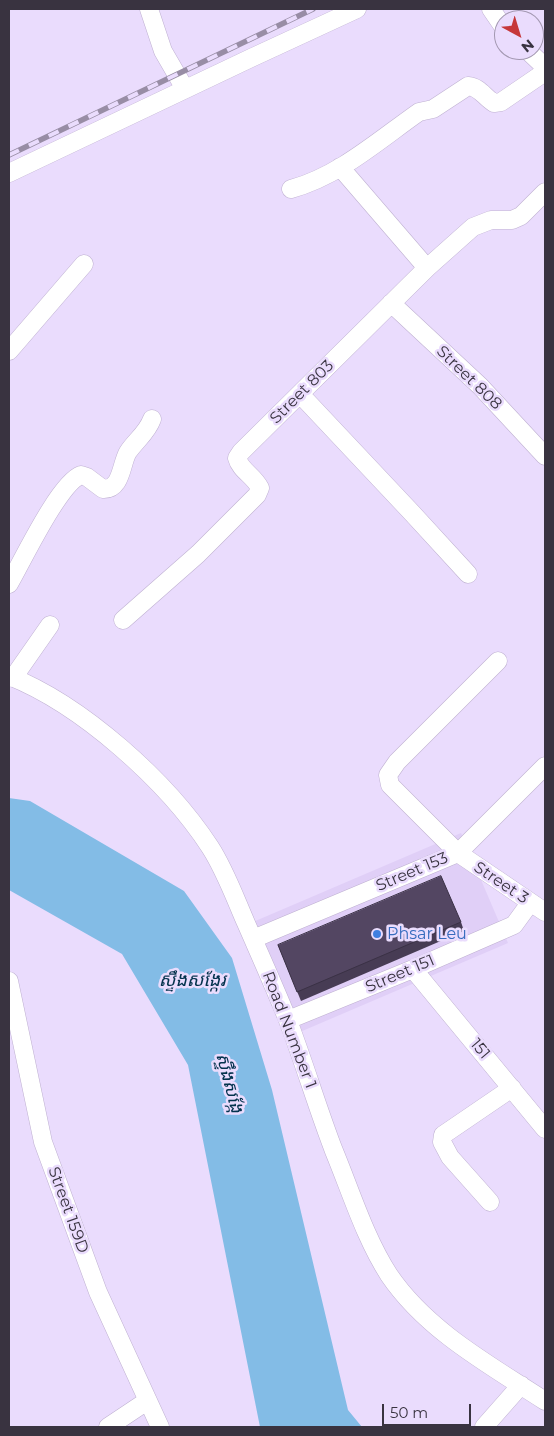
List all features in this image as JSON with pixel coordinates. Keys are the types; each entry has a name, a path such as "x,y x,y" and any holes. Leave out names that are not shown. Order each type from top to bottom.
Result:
{"street":[{"path":"150,9 163,50 185,89"},
{"path":"9,174 357,9"},
{"path":"291,189 309,184 340,168 419,112 433,109 468,86 479,89 494,103 501,102 545,72"},
{"path":"340,168 426,268"},
{"name":"Street 803","path":"123,620 198,554 257,495 260,488 256,481 239,464 237,458 241,452 426,268 473,227 491,220 512,220 521,216 545,192"},
{"path":"9,351 84,264"},
{"name":"Street 808","path":"391,303 480,386 545,456"},
{"path":"300,394 468,574"},
{"path":"9,584 46,518 60,496 76,477 81,475 103,489 110,488 118,479 128,452 149,428 152,419"},
{"path":"11,677 50,625"},
{"name":"Street 3","path":"498,661 397,762 388,775 390,786 458,853 538,907"},
{"name":"Road Number 1","path":"11,677 55,699 94,726 130,756 160,786 211,848 288,1020 320,1116 377,1254 390,1276 409,1300 431,1322 450,1337 545,1401"},
{"name":"Street 153","path":"253,939 458,853 545,766"},
{"name":"Street 151","path":"288,1020 514,925 538,907"},
{"name":"151","path":"413,969 545,1129"},
{"name":"Street 159D","path":"9,982 43,1142 98,1292 160,1427"},
{"path":"490,1202 450,1158 442,1142 443,1135 512,1088"},
{"path":"484,1427 521,1385"},
{"path":"108,1427 147,1401"}],"shaded area":[{"name":"Phsar Leu","path":"461,833 508,943 293,1035 246,925"}],"water":[{"name":"ស្ទឹងសង្កែរ","path":"9,798 30,801 184,891 232,958 272,1090 348,1410 362,1427 260,1427 188,1065 122,954 9,890"}],"building":[{"path":"441,876 461,922 297,992 278,945"}],"railway":[{"path":"9,155 313,9"}],"place":[{"name":"Phsar Leu","path":"377,934"}],"water label":[{"name":"ស្ទឹងសង្កែ","path":"229,1083"}]}
